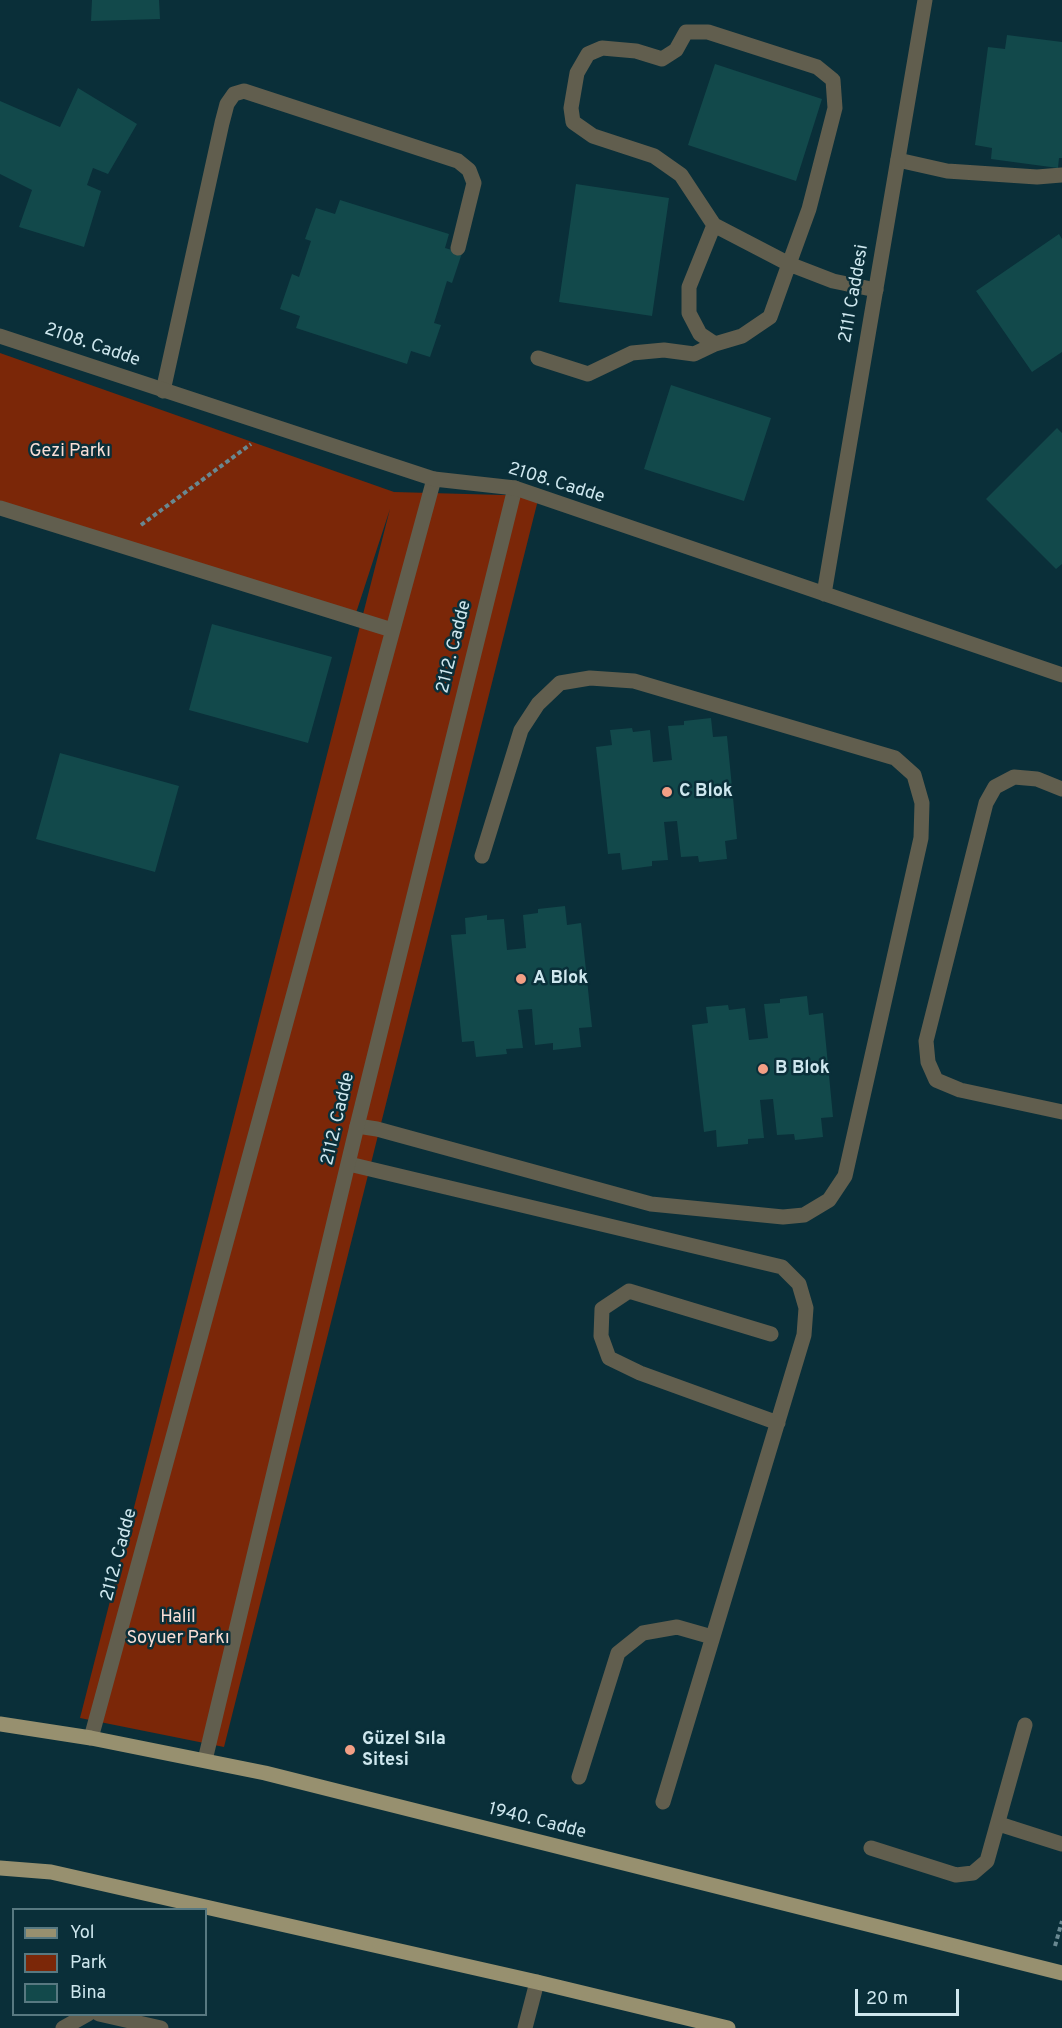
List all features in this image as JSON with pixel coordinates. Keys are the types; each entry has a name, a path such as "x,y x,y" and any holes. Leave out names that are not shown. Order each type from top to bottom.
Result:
{"main road":[{"name":"1940. Cadde","path":"0,1724 91,1738 205,1760 1062,1973"},
{"path":"0,1868 51,1872 537,1982 728,2028"}],"street":[{"name":"2111 Caddesi","path":"824,594 925,0"},
{"path":"538,358 588,374 632,353 664,350 694,354 715,344 742,336 770,317 789,264 809,209 835,108 833,80 817,67 708,32 686,32 676,50 662,59 636,51 602,48 588,54 577,74 571,108 573,122 593,136 654,156 681,175 714,225 789,264 833,281 876,290"},
{"path":"163,391 222,123 227,104 234,94 244,91 458,161 469,170 474,183 458,248"},
{"path":"898,160 947,171 1037,177 1062,175"},
{"path":"714,225 689,287 689,314 700,334 715,344"},
{"name":"2108. Cadde","path":"0,336 273,428 434,479 515,488 1062,675"},
{"name":"2112. Cadde","path":"91,1738 434,479"},
{"name":"2112. Cadde","path":"205,1760 357,1126 515,488"},
{"path":"0,508 392,630"},
{"path":"357,1126 377,1129 651,1204 783,1217 804,1215 829,1200 845,1176 921,838 922,803 914,775 895,758 634,681 590,678 560,683 538,704 521,730 482,856"},
{"path":"1062,789 1036,778 1014,777 995,787 990,795 926,1041 928,1062 936,1080 960,1090 1062,1112"},
{"path":"349,1164 782,1267 800,1284 806,1308 804,1335 663,1802"},
{"path":"771,1334 629,1290 602,1309 601,1336 609,1358 640,1373 778,1423"},
{"path":"579,1777 618,1653 643,1633 677,1627 712,1637"},
{"path":"871,1848 956,1875 973,1873 987,1861 1025,1725"},
{"path":"999,1824 1062,1844"},
{"path":"525,2028 537,1982"},
{"path":"63,2028 84,2016"},
{"path":"108,2016 161,2028"}],"path":[{"path":"115,544 273,428"}],"green space":[{"name":"Halil Soyuer Parkı","path":"0,353 394,492 539,496 224,1747 80,1718 390,509 356,613 0,503"}],"building":[{"path":"92,0 159,0 160,19 91,21"},
{"path":"1007,35 1062,42 1062,158 1059,158 1058,168 991,159 992,148 975,145 988,47 1005,49"},
{"path":"715,64 822,99 796,181 688,145"},
{"path":"78,88 137,124 108,174 93,168 87,185 101,191 84,247 19,227 32,190 0,174 0,101 60,127"},
{"path":"576,184 669,198 652,316 559,302"},
{"path":"340,200 449,234 445,248 462,253 452,283 447,281 434,323 441,325 430,357 411,351 407,364 296,328 300,316 280,309 292,274 299,277 311,241 305,239 316,208 335,214"},
{"path":"1059,234 1062,239 1062,352 1032,372 976,291"},
{"path":"671,385 771,418 744,501 644,469"},
{"path":"1057,428 1062,433 1062,564 1056,569 986,499"},
{"path":"212,624 332,657 308,743 189,710"},
{"name":"C Blok","path":"711,718 713,737 727,736 737,839 725,841 727,859 699,862 698,856 681,857 677,821 664,822 668,860 652,861 652,866 622,870 620,853 608,854 596,747 612,745 610,730 632,728 633,732 650,730 653,762 672,760 668,726 684,725 684,721"},
{"path":"60,753 179,786 155,872 36,839"},
{"name":"A Blok","path":"565,906 567,925 581,923 592,1027 579,1028 581,1047 553,1050 553,1043 535,1045 532,1009 518,1010 523,1048 506,1049 507,1054 476,1057 474,1041 462,1042 451,935 466,934 465,918 487,915 487,920 504,919 507,950 526,948 523,915 538,913 538,909"},
{"name":"B Blok","path":"807,996 809,1015 823,1013 833,1117 821,1118 823,1137 795,1140 794,1134 777,1135 773,1099 760,1100 764,1138 748,1139 748,1144 717,1147 716,1130 704,1132 692,1025 708,1023 706,1007 728,1005 729,1010 745,1008 749,1040 768,1038 764,1004 780,1003 780,999"}],"place":[{"name":"C Blok","path":"667,792"},
{"name":"A Blok","path":"521,979"},
{"name":"B Blok","path":"763,1069"},
{"name":"Güzel Sıla Sitesi","path":"350,1750"}],"park label":[{"name":"Gezi Parkı","path":"70,452"}]}
